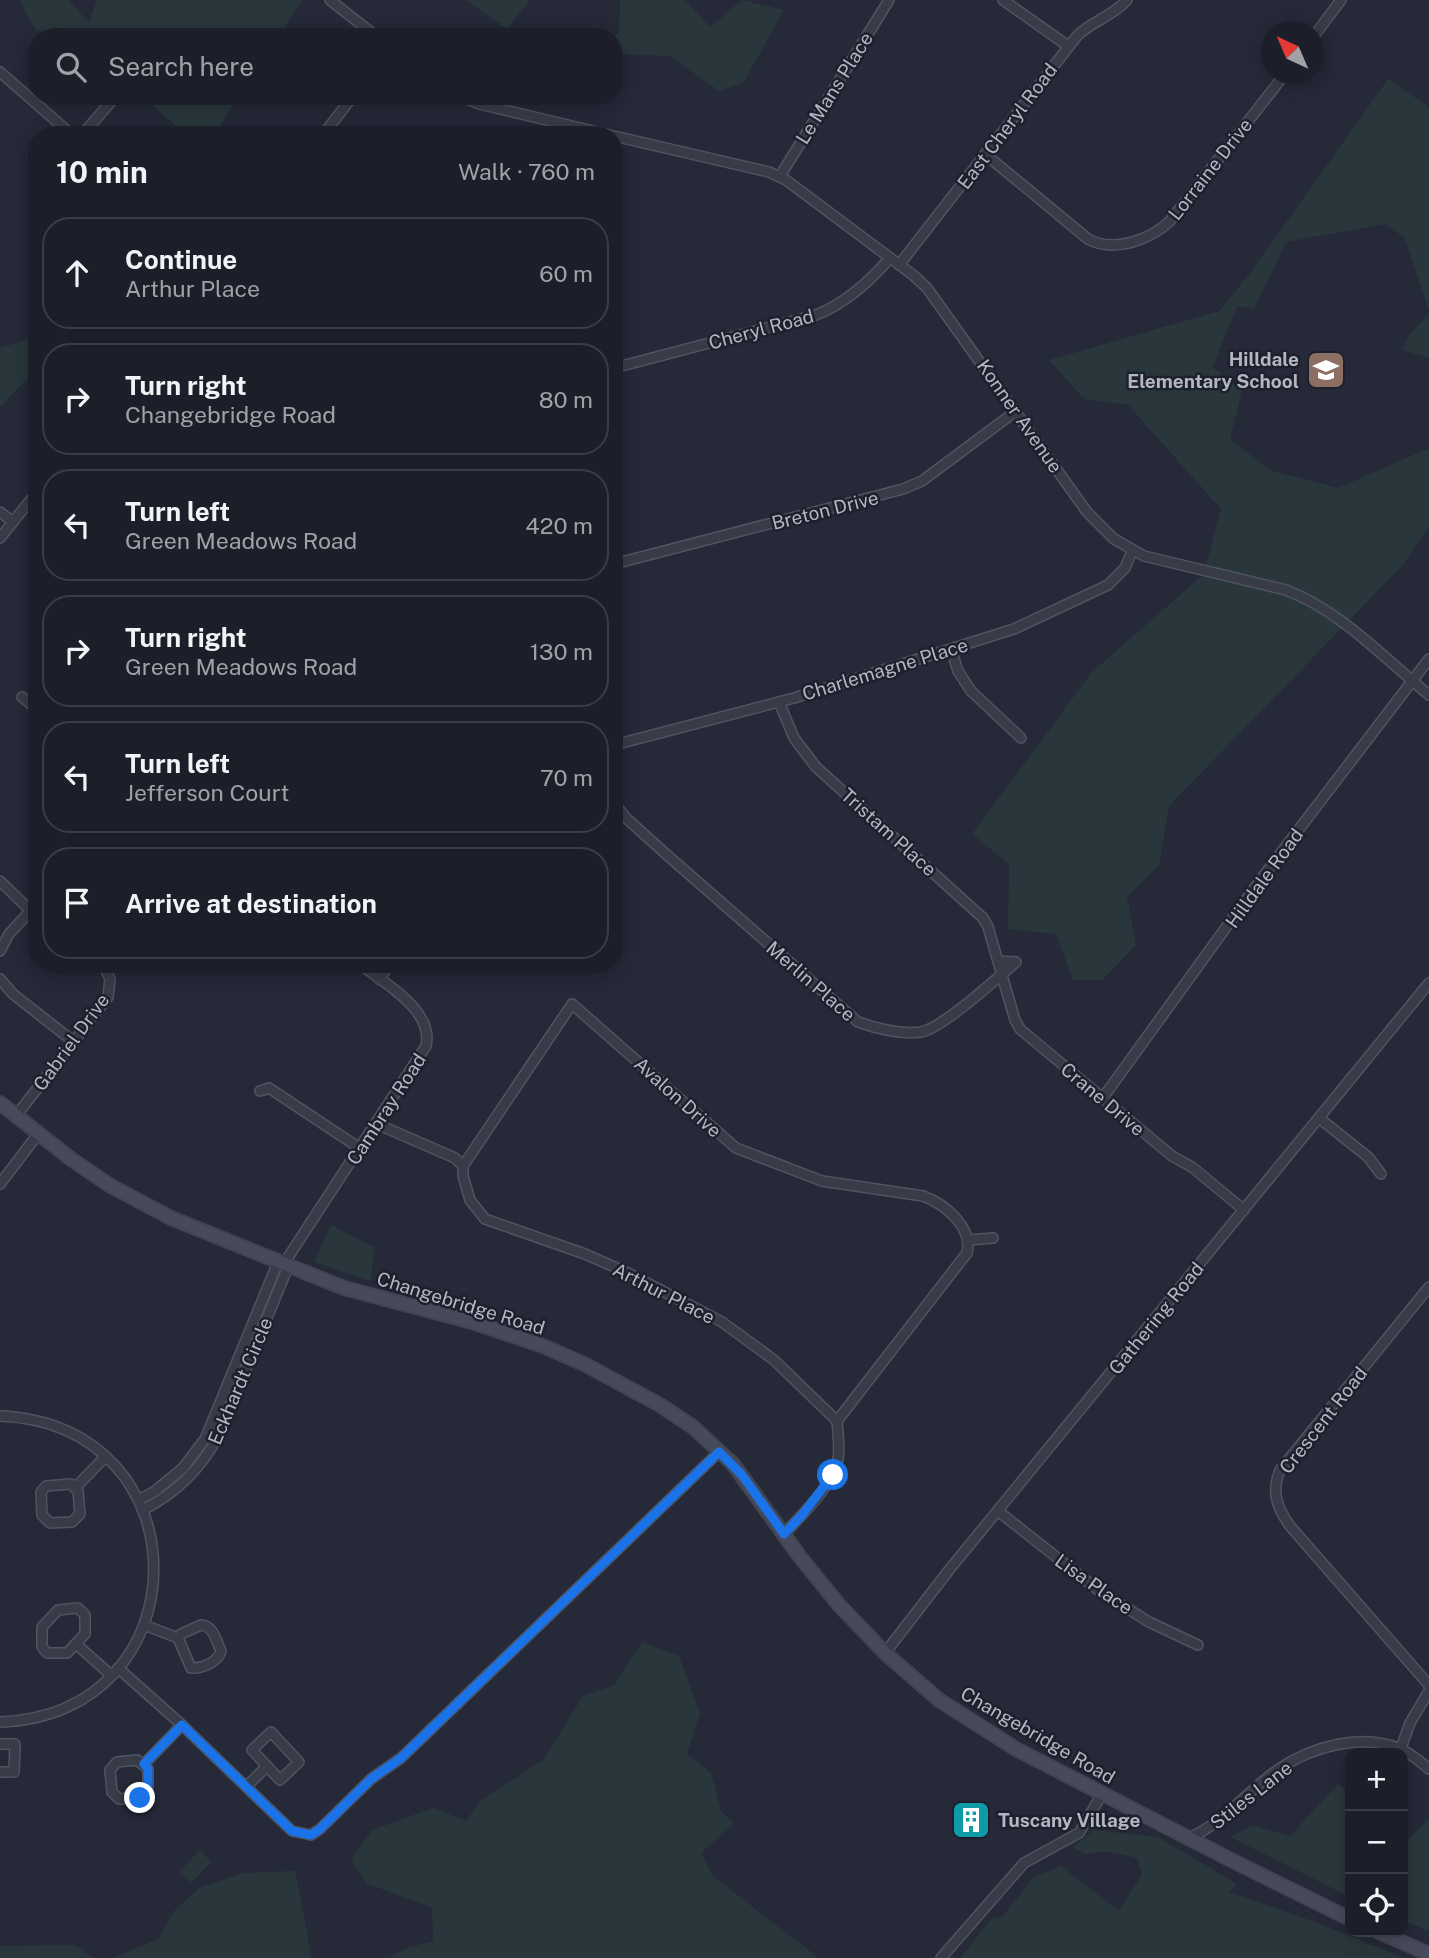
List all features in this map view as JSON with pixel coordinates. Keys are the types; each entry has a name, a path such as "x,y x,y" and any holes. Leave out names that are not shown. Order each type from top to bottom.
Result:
{"main road":[{"name":"Changebridge Road","path":"0,1103 109,1185 172,1218 283,1265 355,1291 472,1322 543,1346 604,1374 660,1405 693,1427 742,1475 838,1605 884,1653 939,1700 1016,1749 1345,1916"},
{"path":"1390,1937 1429,1954"}],"street":[{"path":"330,0 366,28"},
{"name":"Le Mans Place","path":"780,176 889,0"},
{"path":"1003,0 1068,46"},
{"name":"East Cheryl Road","path":"899,265 1068,46 1083,30 1119,9 1127,0"},
{"path":"1324,23 1341,0"},
{"path":"0,72 28,96"},
{"name":"Lorraine Drive","path":"985,154 1088,239 1107,245 1132,242 1151,236 1170,221 1277,84"},
{"path":"38,105 62,126"},
{"path":"90,126 108,105"},
{"path":"330,126 345,105"},
{"name":"Konner Avenue","path":"483,105 573,126"},
{"name":"Konner Avenue","path":"623,138 780,176 927,288 1087,512 1107,532 1132,551 1156,559 1286,590 1307,598 1337,618 1429,695"},
{"name":"Cheryl Road","path":"623,366 816,315 833,307 866,283 890,258"},
{"name":"Breton Drive","path":"623,562 904,489 922,481 1016,411"},
{"path":"0,538 28,503"},
{"path":"0,512 13,522"},
{"name":"Charlemagne Place","path":"623,743 779,702 1014,629 1108,585 1125,568 1132,551"},
{"path":"951,649 958,671 971,691 1021,738"},
{"name":"Hilldale Road","path":"1102,1099 1261,879 1429,659"},
{"path":"22,697 28,702"},
{"name":"Tristam Place","path":"779,702 798,746 816,767 983,918 998,961"},
{"name":"Merlin Place","path":"623,814 858,1022 891,1031 929,1030 943,1023 1001,974"},
{"path":"0,881 28,909"},
{"path":"0,951 16,924 28,917"},
{"path":"998,961 1016,962 1001,974"},
{"name":"Crane Drive","path":"998,961 1020,1029 1172,1156 1192,1167 1244,1210"},
{"name":"Gabriel Drive","path":"16,1116 108,996 110,979 107,973"},
{"name":"Cambray Road","path":"283,1265 424,1052 428,1034 418,1013 371,973"},
{"path":"379,979 383,973"},
{"path":"0,979 13,994 74,1042"},
{"name":"Gathering Road","path":"884,1653 1429,983"},
{"name":"Avalon Drive","path":"463,1166 572,1004 733,1146 822,1181 923,1196 934,1200 965,1230 968,1240"},
{"path":"260,1091 269,1088 360,1149"},
{"path":"1319,1118 1368,1157 1381,1174"},
{"path":"377,1124 444,1152 463,1166"},
{"path":"0,1184 38,1134"},
{"name":"Arthur Place","path":"463,1166 470,1200 485,1219 585,1254 722,1322 774,1360 837,1421"},
{"path":"784,1534 802,1515 836,1468 839,1451 837,1421 965,1259 968,1240 993,1238"},
{"name":"Eckhardt Circle","path":"141,1505 176,1474 205,1438 283,1265"},
{"name":"Crescent Road","path":"1429,1287 1280,1470 1275,1488 1278,1505 1290,1526 1429,1685"},
{"path":"0,1416 29,1419 64,1429 106,1457 130,1485 141,1505 150,1533 154,1562 154,1587 144,1625 129,1654 114,1672 84,1698 61,1710 34,1718 0,1722"},
{"path":"76,1644 182,1725 292,1831 311,1835 371,1779 401,1758 719,1452"},
{"path":"75,1488 106,1457"},
{"path":"71,1484 75,1488 78,1492 80,1514 72,1522 50,1523 42,1515 41,1492 46,1486 71,1484"},
{"name":"Lisa Place","path":"998,1511 1098,1590 1149,1622 1198,1645"},
{"path":"78,1608 85,1615 85,1634 76,1644 67,1653 47,1653 42,1647 42,1627 58,1610 78,1608"},
{"path":"144,1625 178,1638 191,1668 216,1661 219,1657 221,1651 207,1625 201,1625 178,1638"},
{"path":"1401,1748 1410,1723 1429,1691"},
{"path":"144,1764 182,1725"},
{"path":"271,1732 299,1762 280,1780 267,1766 252,1750 271,1732"},
{"name":"Stiles Lane","path":"1189,1838 1212,1826 1273,1773 1297,1759 1335,1745 1359,1741 1401,1748"},
{"path":"0,1744 15,1744 14,1772 0,1772"},
{"name":"Stiles Lane","path":"1408,1753 1429,1769"},
{"path":"137,1760 144,1764 148,1769 148,1791 140,1798 115,1796 112,1792 110,1770 113,1765 117,1762 137,1760"},
{"path":"247,1786 267,1766"},
{"path":"941,1958 1024,1863 1079,1833 1102,1794"}],"shaded area":[{"path":"19,0 68,0 89,22 97,0 302,0 284,28 34,28"},
{"path":"466,0 530,0 506,28"},
{"path":"620,0 685,0 710,27 742,0 784,10 744,82 719,91 670,56 623,54 623,28 619,28"},
{"path":"1388,79 1429,107 1429,311 1405,238 1385,224 1286,242 1254,309 1237,306 1213,367 1242,390 1230,439 1270,470 1338,488 1429,448 1429,526 1402,566 1169,806 1159,865 1127,897 1136,945 1102,980 1073,980 1056,934 1008,929 1009,864 972,834 1092,672 1204,574 1221,509 1128,405 1084,399 1049,360 1219,311 1248,276"},
{"path":"153,105 233,105 220,126 176,126"},
{"path":"1429,313 1429,358 1403,350 1408,337"},
{"path":"28,340 28,378 0,407 0,348"},
{"path":"331,1225 374,1247 371,1281 314,1262"},
{"path":"642,1642 679,1656 700,1713 687,1754 711,1773 721,1811 734,1823 701,1853 713,1876 819,1958 388,1958 407,1948 433,1941 432,1908 366,1883 351,1859 372,1830 433,1808 466,1821 479,1802 543,1760 583,1696 614,1685"},
{"path":"1338,1784 1345,1790 1345,1894 1230,1837 1252,1825 1290,1836"},
{"path":"1429,1818 1429,1931 1408,1923 1409,1839"},
{"path":"1094,1830 1158,1837 1237,1884 1229,1892 1315,1922 1345,1934 1345,1937 1352,1937 1404,1958 960,1958 992,1918 1002,1917 1035,1876 1061,1866 1119,1911 1142,1874 1137,1858 1105,1851 1085,1854 1073,1847"},
{"path":"200,1850 211,1862 191,1883 179,1872"},
{"path":"295,1871 312,1958 113,1958 158,1939 174,1911 199,1888 243,1873"},
{"path":"76,1945 93,1958 0,1958 0,1946"}],"place":[{"name":"Hilldale Elementary School","path":"1326,370"},
{"name":"Tuscany Village","path":"971,1820"}],"route":[{"path":"140,1798 148,1791 148,1769 144,1764 182,1725 292,1831 311,1835 371,1779 401,1758 719,1452 742,1475 784,1534 833,1475"}]}
